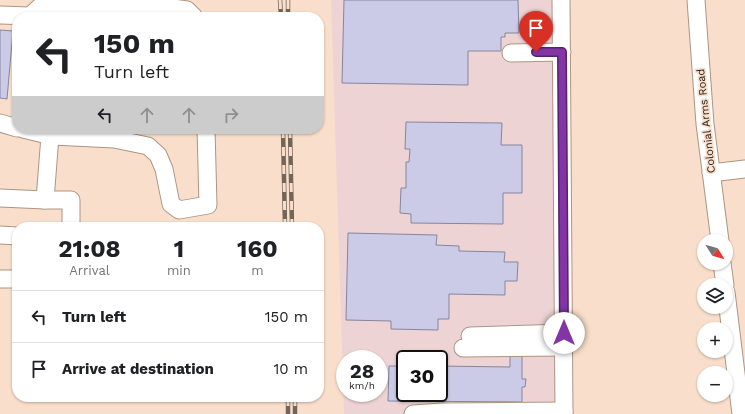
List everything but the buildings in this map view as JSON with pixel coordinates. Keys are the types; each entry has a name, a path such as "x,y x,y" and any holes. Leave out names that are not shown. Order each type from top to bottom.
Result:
{"street":[{"path":"413,414 442,412 564,412 561,0"},
{"name":"Colonial Arms Road","path":"696,0 705,124 719,234"},
{"path":"34,12 41,6 118,12 173,8 187,10 189,12"},
{"path":"0,15 12,15"},
{"path":"511,53 562,52"},
{"path":"0,123 12,126"},
{"path":"42,134 50,136 114,134 148,146 158,155 164,169 171,204 180,210 208,205 206,134"},
{"path":"45,200 50,136"},
{"path":"711,173 745,169"},
{"path":"0,198 71,200 71,222"},
{"path":"0,235 12,236"},
{"path":"0,279 12,279"},
{"path":"729,314 741,414"},
{"path":"467,342 564,340"}],"shaded area":[{"path":"331,0 552,0 559,414 344,414 344,402 388,402 388,350 342,350"}],"railway":[{"path":"280,0 281,12"},
{"path":"288,0 288,12"},
{"path":"283,134 285,222"},
{"path":"290,134 292,222"},
{"path":"288,402 288,414"},
{"path":"295,402 295,414"}],"route":[{"path":"536,52 562,52 564,333"}]}
